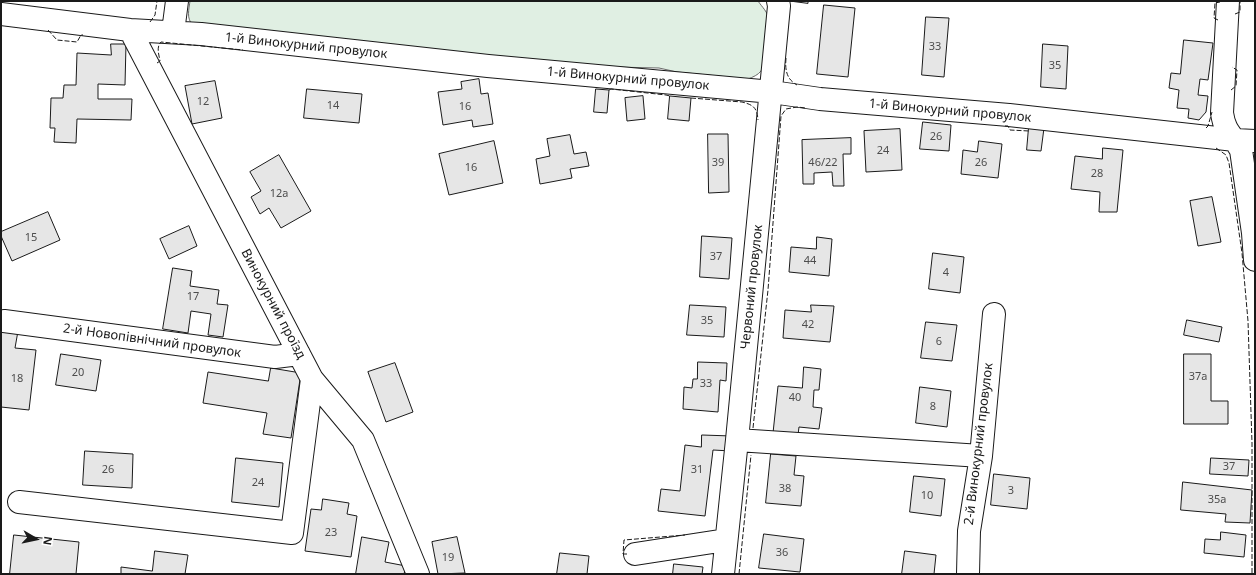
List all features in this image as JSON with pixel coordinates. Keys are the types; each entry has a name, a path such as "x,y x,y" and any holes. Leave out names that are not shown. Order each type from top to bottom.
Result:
{"street":[{"path":"173,32 177,1"},
{"name":"Червоний провулок","path":"722,574 772,92 779,6 778,1"},
{"path":"1228,1 1222,113 1224,124 1228,132 1245,140 1241,150 1253,233 1255,260"},
{"name":"1-й Винокурний провулок","path":"1,14 130,30 173,32 488,66 772,92 820,99 1009,116 1245,140"},
{"name":"Винокурний проїзд","path":"130,30 312,378 363,440 418,574"},
{"name":"2-й Винокурний провулок","path":"968,574 969,531 981,456 994,314"},
{"name":"2-й Новопівнічний провулок","path":"4,321 275,357 299,354"},
{"path":"18,502 292,533 312,378"},
{"path":"737,440 981,456"},
{"path":"634,554 726,540"}],"green space":[{"path":"190,1 758,1 766,12 769,20 764,61 761,71 754,77 748,79 677,72 659,68 614,67 495,57 193,25 189,20"}],"building":[{"path":"790,1 808,1 808,3"},
{"path":"824,5 855,8 848,77 817,74"},
{"path":"926,17 949,18 944,77 922,75"},
{"path":"1184,40 1213,43 1208,80 1200,79 1198,95 1208,96 1206,112 1199,120 1188,118 1189,109 1177,108 1179,90 1169,88 1171,73 1180,74"},
{"path":"111,44 126,44 125,85 98,84 98,99 132,99 131,120 77,119 76,143 54,142 55,128 50,128 51,98 63,98 64,85 76,85 77,53 111,55"},
{"path":"1043,44 1068,46 1066,89 1041,87"},
{"path":"479,79 481,94 488,93 493,124 473,127 472,120 443,125 438,92 462,89 461,82"},
{"path":"215,81 222,118 192,124 185,86"},
{"path":"307,89 362,94 359,123 304,118"},
{"path":"596,89 609,90 607,113 594,112"},
{"path":"643,96 645,119 627,121 625,98"},
{"path":"670,96 691,98 689,121 668,119"},
{"path":"923,122 951,125 949,151 920,149"},
{"path":"1029,127 1044,128 1041,151 1027,150"},
{"path":"900,129 902,170 866,172 864,131"},
{"path":"708,134 728,134 729,192 709,193"},
{"path":"570,135 574,154 586,152 589,166 570,169 572,178 540,184 536,159 550,156 547,139"},
{"path":"851,138 851,154 843,154 844,186 833,186 832,172 814,173 814,184 803,184 802,140"},
{"path":"494,141 503,183 449,195 439,154"},
{"path":"979,141 1002,144 998,178 961,174 963,150 977,152"},
{"path":"1103,148 1123,150 1117,212 1099,212 1100,192 1071,189 1075,156 1102,159"},
{"path":"279,155 311,211 281,228 269,208 260,214 251,197 261,191 250,172"},
{"path":"1212,197 1221,242 1198,246 1190,201"},
{"path":"48,212 60,240 12,261 1,236 1,232"},
{"path":"189,226 197,246 169,259 160,239"},
{"path":"702,236 732,238 729,279 700,277"},
{"path":"817,237 832,239 829,276 789,272 791,247 816,249"},
{"path":"933,253 964,257 960,293 929,289"},
{"path":"173,268 192,271 190,286 219,290 217,304 228,305 223,337 208,335 211,314 191,311 188,333 163,329"},
{"path":"690,305 726,307 724,337 687,335"},
{"path":"811,305 834,306 830,342 783,338 785,310 811,312"},
{"path":"1187,320 1222,327 1219,342 1184,335"},
{"path":"926,322 957,325 952,361 921,358"},
{"path":"1,329 18,331 15,348 36,350 29,410 1,407"},
{"path":"61,354 101,360 96,391 56,385"},
{"path":"1184,354 1211,354 1211,401 1228,401 1228,424 1184,424"},
{"path":"698,362 727,363 726,381 720,380 718,412 683,409 684,387 692,388 693,379 697,379"},
{"path":"395,363 413,412 386,422 368,372"},
{"path":"804,367 821,369 819,390 814,390 813,407 822,408 819,429 799,427 798,435 773,433 778,386 802,388"},
{"path":"271,368 301,373 291,438 263,434 267,413 203,403 208,372 268,381"},
{"path":"920,387 951,391 947,427 916,423"},
{"path":"702,435 732,436 731,451 713,450 705,516 658,511 661,489 680,491 685,445 701,447"},
{"path":"85,451 133,454 132,488 83,485"},
{"path":"771,454 796,456 794,475 804,476 801,506 766,503"},
{"path":"236,458 283,463 279,507 232,502"},
{"path":"1211,458 1249,460 1248,476 1210,474"},
{"path":"994,474 1030,478 1027,509 991,505"},
{"path":"914,476 945,479 941,516 910,512"},
{"path":"1183,482 1252,490 1250,523 1225,522 1226,514 1181,510"},
{"path":"323,499 349,503 347,514 357,516 351,557 305,551 311,509 321,510"},
{"path":"1221,532 1246,535 1244,557 1204,553 1205,539 1220,540"},
{"path":"764,534 804,539 800,572 759,568"},
{"path":"14,535 79,542 76,574 10,574"},
{"path":"362,537 389,542 385,562 406,566 404,574 356,574"},
{"path":"457,537 465,573 438,574 432,542"},
{"path":"155,551 188,555 185,574 121,574 121,567 152,571"},
{"path":"905,551 936,555 934,574 902,574"},
{"path":"560,553 589,556 587,574 557,574"},
{"path":"674,564 703,567 702,574 673,574"}],"fence":[{"path":"150,22 155,15 157,1"},
{"path":"1235,14 1240,12 1240,1"},
{"path":"1218,20 1214,18 1215,3 1220,2"},
{"path":"48,30 57,40 77,42 81,35 83,35"},
{"path":"157,63 160,61 158,49 161,42 243,50"},
{"path":"786,58 788,77 797,85"},
{"path":"1231,90 1236,86 1237,70 1232,67"},
{"path":"609,90 670,96"},
{"path":"691,98 746,103 756,110 758,120"},
{"path":"753,428 768,290 781,116 786,109 797,107 806,108"},
{"path":"1206,128 1212,112"},
{"path":"1005,126 1008,126 1010,130 1029,131"},
{"path":"1216,148 1226,155 1229,163 1242,253 1248,321 1252,443 1252,574"},
{"path":"739,574 751,455"},
{"path":"627,554 623,554 624,540 685,535"}]}
